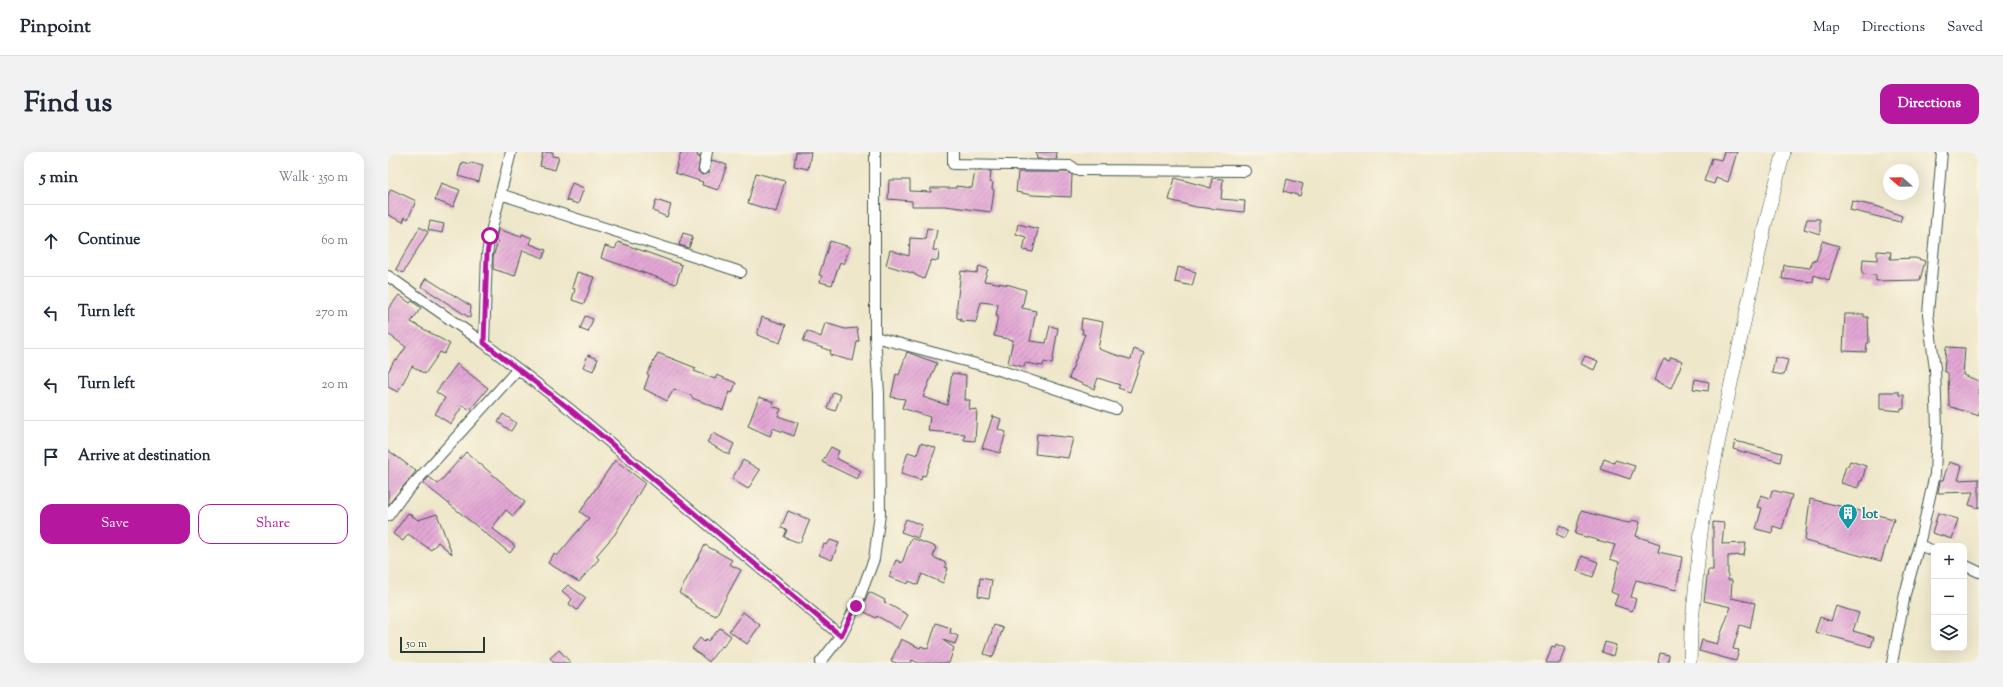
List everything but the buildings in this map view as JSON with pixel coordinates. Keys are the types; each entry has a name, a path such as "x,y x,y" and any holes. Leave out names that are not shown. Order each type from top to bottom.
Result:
{"street":[{"path":"484,343 487,254 511,152"},
{"path":"704,169 707,152"},
{"path":"820,663 841,636 856,606 874,559 880,514 879,392 875,337 876,152"},
{"path":"953,152 953,164 1072,166 1076,170 1245,171"},
{"path":"1690,663 1691,631 1701,532 1719,439 1766,221 1784,152"},
{"path":"1892,663 1905,594 1919,544 1934,474 1937,428 1935,369 1928,314 1942,152"},
{"path":"500,194 741,272"},
{"path":"388,276 484,343 571,410 841,636"},
{"path":"875,337 999,370 1116,409"},
{"path":"388,516 401,498 518,369"},
{"path":"1919,544 1931,550"},
{"path":"1967,567 1979,572"}],"place":[{"name":"lot","path":"1848,530"}],"route":[{"path":"490,236 487,254 484,343 571,410 841,636 856,606"}]}
